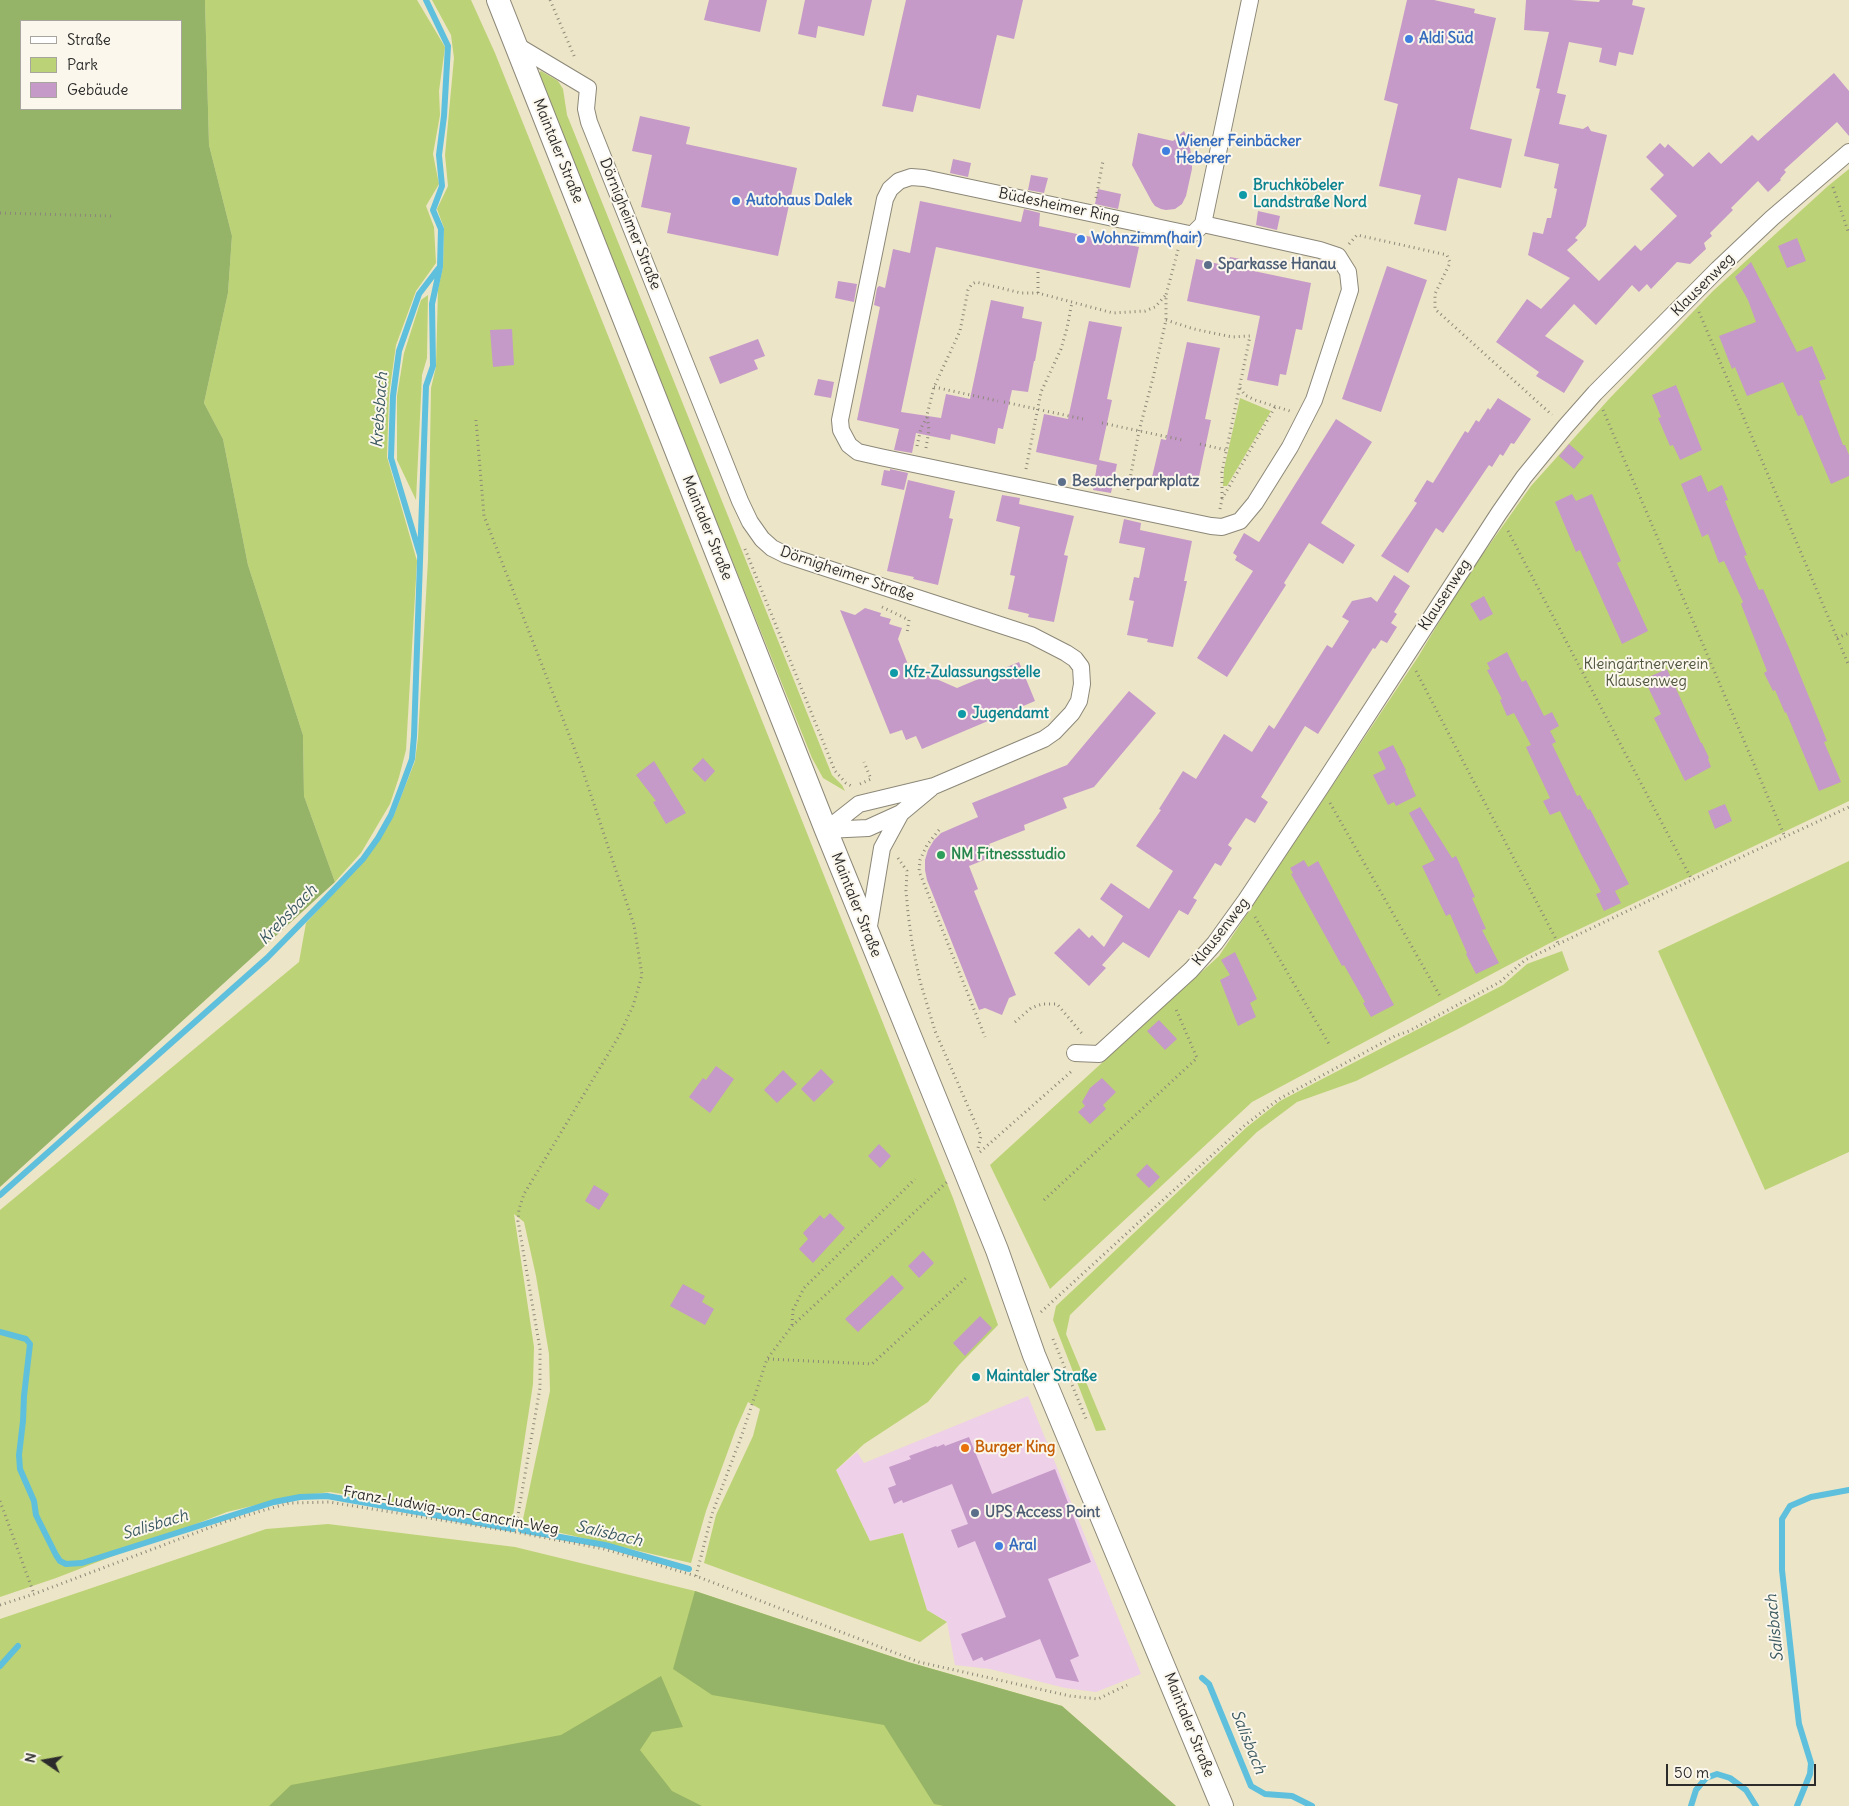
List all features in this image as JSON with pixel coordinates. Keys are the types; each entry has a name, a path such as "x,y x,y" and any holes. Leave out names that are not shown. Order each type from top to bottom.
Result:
{"main road":[{"name":"Maintaler Straße","path":"498,0 826,830 997,1250 1034,1355 1222,1806"}],"street":[{"path":"1182,232 1194,233 1203,224 1250,0"},
{"name":"Dörnigheimer Straße","path":"516,45 588,88 586,109 589,122 740,502 750,522 762,539 772,548 786,555 1031,635 1066,653 1075,659 1080,667 1082,684 1079,701 1072,713 1054,732 1044,739 934,786 859,804 826,830"},
{"name":"Klausenweg","path":"1088,1054 1168,991 1202,959 1246,900 1499,513 1524,477 1565,427 1596,393 1739,250 1849,152"},
{"name":"Büdesheimer Ring","path":"1182,232 924,178 911,178 899,181 890,189 885,200 840,420 841,430 849,446 858,452 1211,526 1222,526 1240,521 1255,503 1287,452 1314,400 1350,290 1348,272 1338,256"},
{"path":"1203,224 1320,250 1338,256"},
{"name":"Dörnigheimer Straße","path":"826,830 868,828 901,813 934,786"},
{"name":"Dörnigheimer Straße","path":"868,934 882,848 901,813"}],"path":[{"path":"550,0 577,63"},
{"path":"1093,213 1103,161"},
{"path":"1827,170 1849,234"},
{"path":"0,212 111,216"},
{"path":"1129,486 1139,431 1166,320 1166,295 1182,232"},
{"path":"1338,256 1357,235 1447,255 1450,262 1435,294 1435,309 1565,427"},
{"path":"1038,269 1038,293"},
{"path":"926,445 929,430 928,416 934,387 960,331 968,290 972,284 976,282 1022,293 1038,293 1113,313 1145,311 1155,307 1166,295"},
{"path":"1692,296 1849,666"},
{"path":"1027,466 1041,392 1061,348 1072,302"},
{"path":"1166,320 1194,329 1232,337 1250,336 1222,472 1222,499 1275,406"},
{"path":"934,387 998,401"},
{"path":"1240,388 1245,395 1255,400 1292,411"},
{"path":"1596,393 1785,836"},
{"path":"1004,402 1083,419"},
{"path":"913,464 921,428 928,416"},
{"path":"476,420 484,516 582,768 634,925 642,975 633,1006 619,1036 524,1194 519,1209 518,1221 540,1349 540,1388 515,1532"},
{"path":"1102,423 1182,440"},
{"path":"1200,444 1226,450"},
{"path":"1499,513 1692,880"},
{"path":"748,554 835,771 852,787 859,804"},
{"path":"875,604 909,620 907,633"},
{"path":"1837,638 1849,633"},
{"path":"1407,654 1559,945"},
{"path":"852,787 871,780 864,762"},
{"path":"1321,787 1440,996"},
{"path":"1041,1312 1245,1125 1279,1099 1500,982 1525,960 1849,807"},
{"path":"939,830 926,844 920,860 920,871 985,1037"},
{"path":"882,848 902,862 907,871 907,906 920,981 936,1031 981,1136 976,1155 1088,1054 1057,1004 1042,1004 1031,1008 1015,1022"},
{"path":"1246,900 1329,1044"},
{"path":"1044,1200 1197,1058 1168,991"},
{"path":"792,1326 793,1310 804,1288 915,1179"},
{"path":"696,1576 712,1514 743,1432 767,1359 792,1326 942,1187"},
{"path":"767,1359 872,1364 967,1277"},
{"path":"0,1501 34,1594"},
{"name":"Franz-Ludwig-von-Cancrin-Weg","path":"0,1605 227,1521 289,1503 328,1502 515,1532 604,1550 696,1576 919,1662 1070,1696 1098,1699 1127,1685"}],"shaded area":[{"path":"1028,1396 1141,1674 1096,1692 1065,1688 990,1669 955,1665 947,1622 927,1610 903,1533 870,1541 836,1470 857,1452 864,1463"}],"green space":[{"path":"0,0 205,0 209,145 232,236 228,293 204,403 223,439 248,565 303,735 304,796 335,882 0,1187"},
{"path":"205,0 417,0 445,47 439,91 440,115 433,154 439,184 426,206 434,227 436,263 416,291 396,345 389,395 387,457 417,561 406,750 390,804 361,853 335,882 304,796 303,735 248,565 223,439 204,403 228,293 232,236 209,145"},
{"path":"432,0 471,0 495,53 953,1198 998,1325 959,1365 928,1402 864,1444 836,1470 870,1541 903,1533 927,1610 947,1622 920,1642 704,1563 716,1515 753,1436 760,1409 748,1402 706,1511 691,1563 522,1524 550,1391 549,1354 536,1276 524,1222 514,1214 534,1347 533,1384 512,1522 330,1492 289,1497 227,1512 56,1578 0,1597 0,1210 299,962 306,923 365,860 394,815 415,761 418,738 428,560 431,388 436,367 438,289 443,267 444,228 437,209 448,186 445,155 454,58 451,35"},
{"path":"541,71 558,81 563,89 567,115 832,775 845,791 823,778 812,758 536,75"},
{"name":"Kleingärtnerverein Klausenweg","path":"1849,169 1849,801 1548,944 1252,1102 1050,1289 990,1165 1219,956 1418,657 1463,582 1531,486 1609,399 1713,291"},
{"path":"428,295 427,358 422,375 416,500 397,460 397,396 404,353 421,300"},
{"path":"1240,398 1271,411 1227,486 1223,486 1224,469"},
{"path":"1849,861 1849,1152 1765,1190 1658,951"},
{"path":"1562,951 1569,970 1356,1081 1297,1102 1257,1132 1070,1315 1066,1334 1106,1430 1096,1431 1053,1320 1056,1306 1247,1127 1280,1101 1503,985 1527,964"},
{"path":"328,1524 515,1547 695,1591 908,1662 1062,1706 1176,1806 0,1806 0,1619 266,1529"},
{"path":"695,1591 908,1662 1062,1706 1176,1806 944,1806 934,1804 884,1725 712,1695 673,1669"},
{"path":"661,1676 683,1727 652,1732 640,1750 672,1791 702,1806 269,1806 291,1785 561,1735"}],"building":[{"path":"709,0 767,0 760,32 704,20"},
{"path":"805,0 872,0 864,36 818,26 816,38 798,34"},
{"path":"906,0 1023,0 1014,39 997,35 980,109 917,95 913,112 882,106"},
{"path":"1407,0 1434,0 1475,9 1474,13 1496,18 1470,129 1512,139 1501,188 1458,178 1446,231 1414,224 1421,195 1379,186 1398,104 1384,100"},
{"path":"1526,0 1599,2 1600,0 1633,0 1632,5 1645,8 1633,55 1619,52 1616,66 1599,62 1602,48 1569,42 1557,93 1566,95 1559,124 1583,129 1588,126 1591,131 1607,135 1586,226 1575,238 1578,240 1567,250 1599,281 1635,245 1641,251 1677,216 1650,189 1664,175 1646,157 1660,143 1665,148 1668,144 1693,167 1709,152 1721,164 1752,135 1758,141 1834,73 1849,91 1849,136 1837,122 1784,170 1786,172 1781,180 1768,192 1758,181 1731,208 1733,210 1710,233 1712,236 1704,243 1706,249 1690,264 1677,262 1651,289 1647,284 1639,292 1632,285 1596,325 1574,304 1545,336 1584,361 1564,393 1536,376 1539,372 1496,342 1527,299 1541,309 1570,278 1528,255 1533,232 1543,234 1547,218 1551,218 1557,189 1554,188 1559,164 1524,156 1540,89 1536,88 1549,32 1524,30"},
{"path":"640,116 690,127 686,144 797,168 778,256 667,233 671,213 641,207 652,155 632,151"},
{"path":"1184,131 1189,142 1192,159 1192,169 1186,196 1182,204 1175,209 1161,209 1152,202 1132,165 1138,133 1173,141"},
{"path":"953,159 971,163 968,177 950,173"},
{"path":"1031,175 1048,178 1044,193 1028,190"},
{"path":"1098,189 1121,194 1118,209 1095,204"},
{"path":"920,201 1021,222 1024,209 1040,213 1039,226 1139,247 1130,288 936,247 901,412 941,418 946,394 970,399 991,300 1024,307 1022,318 1042,322 1035,361 1028,392 1012,390 1003,429 998,428 995,444 951,434 950,440 916,433 912,453 894,450 899,429 857,420 880,307 874,305 877,288 879,286 885,288 893,249 910,253"},
{"path":"1258,211 1280,216 1277,230 1256,225"},
{"path":"1797,238 1806,261 1787,268 1778,246"},
{"path":"1230,257 1246,260 1244,269 1311,283 1302,330 1296,329 1286,375 1280,374 1278,386 1247,380 1260,316 1187,301 1196,259 1228,266"},
{"path":"1751,262 1797,352 1812,346 1826,379 1819,381 1843,445 1845,445 1849,455 1849,476 1831,484 1802,415 1798,416 1783,382 1747,396 1735,367 1732,369 1719,336 1756,322 1748,300 1735,277"},
{"path":"1387,266 1427,280 1381,412 1342,399"},
{"path":"838,281 857,284 854,302 835,298"},
{"path":"1089,321 1122,327 1107,399 1112,400 1099,460 1117,464 1111,493 1093,490 1097,465 1036,452 1044,414 1068,419"},
{"path":"512,329 514,365 493,367 490,330"},
{"path":"758,339 765,356 754,360 758,369 720,384 709,357"},
{"path":"1187,342 1220,348 1205,419 1211,420 1197,486 1152,477 1161,439 1166,440"},
{"path":"818,379 834,382 831,398 814,395"},
{"path":"1676,385 1702,450 1680,460 1673,445 1670,446 1658,418 1661,417 1652,395"},
{"path":"1498,398 1531,419 1514,444 1511,443 1503,456 1500,454 1492,467 1489,465 1443,533 1436,528 1408,573 1381,556 1417,503 1414,501 1427,480 1433,483 1465,431 1468,433 1476,420 1479,422 1488,408 1490,410"},
{"path":"1336,419 1372,442 1321,523 1355,545 1343,564 1309,543 1284,583 1286,585 1227,677 1197,658 1253,571 1235,560 1237,556 1233,553 1244,533 1259,542"},
{"path":"1569,444 1584,457 1574,469 1559,456"},
{"path":"890,469 908,473 904,490 881,485 884,470 890,471"},
{"path":"1701,475 1708,492 1722,485 1728,500 1725,501 1747,555 1744,556 1759,590 1763,589 1789,648 1827,741 1824,742 1841,782 1819,791 1786,712 1764,673 1767,671 1741,604 1743,602 1724,561 1719,563 1708,534 1702,537 1681,484"},
{"path":"908,480 955,491 949,518 953,519 938,585 887,571"},
{"path":"1572,494 1576,501 1592,494 1621,561 1617,563 1648,631 1622,644 1580,550 1576,552 1555,502"},
{"path":"1002,495 1020,498 1019,504 1074,516 1064,555 1068,556 1054,622 1028,617 1029,614 1008,609 1015,576 1010,575 1020,527 996,521"},
{"path":"1124,519 1141,523 1140,530 1192,541 1184,581 1187,581 1173,647 1147,642 1148,639 1127,635 1134,601 1129,600 1134,577 1139,578 1145,548 1119,543"},
{"path":"1394,575 1410,586 1394,612 1397,614 1391,623 1397,627 1387,643 1381,640 1375,649 1373,648 1318,734 1305,726 1261,797 1268,802 1255,823 1246,818 1228,845 1232,848 1221,866 1215,863 1193,898 1197,900 1188,915 1179,910 1149,958 1123,942 1102,965 1106,968 1089,986 1054,953 1079,928 1089,938 1092,935 1104,947 1123,916 1100,899 1111,883 1149,909 1173,871 1136,846 1161,810 1159,809 1183,771 1196,779 1224,734 1252,752 1269,725 1274,729 1327,645 1332,648 1349,621 1342,617 1352,601 1371,597 1377,602"},
{"path":"1484,596 1493,614 1480,621 1470,604"},
{"path":"865,608 881,613 880,616 891,619 889,624 902,628 898,639 909,667 957,688 1019,662 1035,701 922,749 916,736 906,740 902,730 890,734 840,610 855,615"},
{"path":"1507,652 1522,682 1526,680 1544,716 1552,712 1559,726 1550,731 1556,742 1552,744 1577,796 1580,795 1588,810 1590,809 1629,884 1615,891 1621,903 1604,911 1596,894 1601,892 1560,811 1550,815 1543,801 1550,798 1526,747 1531,745 1514,713 1507,716 1500,700 1502,699 1487,670 1490,669 1487,663"},
{"path":"1667,669 1709,758 1711,767 1685,781 1654,718 1661,714 1644,679"},
{"path":"1129,691 1156,713 1094,787 1063,798 1067,808 1024,825 1025,830 989,844 994,856 969,866 978,889 974,891 1016,995 1009,998 1002,1015 985,1008 979,1010 927,880 925,860 928,850 941,833 978,817 972,803 1067,765"},
{"path":"1393,745 1406,770 1416,796 1396,806 1394,802 1388,805 1373,775 1386,769 1378,752"},
{"path":"703,758 715,771 705,782 692,769"},
{"path":"654,761 686,813 666,824 653,802 656,801 636,775"},
{"path":"1725,804 1732,821 1715,829 1708,811"},
{"path":"1420,807 1452,858 1456,856 1475,897 1472,898 1486,929 1482,930 1499,963 1476,974 1450,914 1446,916 1422,866 1435,860 1409,813"},
{"path":"1304,860 1308,867 1318,861 1394,1005 1371,1017 1363,1003 1365,1002 1344,965 1342,966 1291,874 1293,873 1290,868"},
{"path":"1235,952 1257,999 1250,1003 1256,1017 1238,1026 1220,980 1230,975 1221,960"},
{"path":"1159,1020 1177,1039 1165,1050 1147,1031"},
{"path":"716,1066 734,1079 710,1113 689,1097 703,1078 706,1080"},
{"path":"821,1069 834,1082 814,1102 801,1089"},
{"path":"783,1070 797,1084 777,1103 764,1090"},
{"path":"1102,1078 1116,1092 1103,1105 1106,1109 1090,1124 1078,1112 1085,1106 1082,1102 1090,1088"},
{"path":"879,1144 891,1156 880,1168 868,1156"},
{"path":"1147,1164 1160,1177 1149,1188 1136,1175"},
{"path":"594,1185 609,1194 599,1210 585,1201"},
{"path":"830,1213 845,1228 813,1263 799,1249 808,1239 803,1233 820,1215 824,1219"},
{"path":"923,1251 934,1263 919,1278 908,1266"},
{"path":"892,1275 904,1288 858,1332 845,1319"},
{"path":"683,1284 705,1296 702,1302 714,1309 705,1325 670,1306"},
{"path":"980,1316 992,1328 965,1356 953,1343"},
{"path":"969,1437 992,1494 1055,1469 1091,1562 1048,1579 1079,1656 1070,1660 1079,1682 1056,1678 1040,1639 984,1661 982,1657 973,1661 961,1634 1006,1617 975,1541 958,1548 951,1530 968,1524 952,1484 903,1503 902,1500 894,1504 888,1488 896,1485 889,1467 911,1459 909,1456"}],"waterway":[{"name":"Krebsbach","path":"0,1195 267,958 363,859 391,815 412,759 426,386 433,366 432,304 440,267 441,229 433,210 442,186 439,155 444,116 448,46 426,0"},
{"name":"Krebsbach","path":"420,555 391,458 393,396 399,351 419,294 438,269"},
{"name":"Salisbach","path":"0,1332 26,1339 30,1344 19,1455 20,1469 34,1501 36,1515 56,1555 60,1561 66,1564 82,1563 274,1502 300,1497 327,1496 513,1529"},
{"name":"Salisbach","path":"1797,1806 1810,1774 1811,1763 1799,1724 1782,1570 1782,1519 1790,1506 1811,1497 1849,1490"},
{"name":"Salisbach","path":"521,1530 605,1545 689,1569"},
{"path":"0,1666 18,1646"},
{"name":"Salisbach","path":"1202,1678 1209,1684 1251,1786 1265,1794 1292,1796 1312,1806"},
{"name":"Salisbach","path":"1691,1806 1696,1790 1706,1778 1717,1774 1730,1778 1746,1790 1756,1806"}],"place":[{"name":"Aldi Süd","path":"1409,39"},
{"name":"Wiener Feinbäcker Heberer","path":"1166,151"},
{"name":"Bruchköbeler Landstraße Nord","path":"1243,195"},
{"name":"Autohaus Dalek","path":"736,201"},
{"name":"Wohnzimm(hair)","path":"1081,239"},
{"name":"Sparkasse Hanau","path":"1208,265"},
{"name":"Besucherparkplatz","path":"1062,482"},
{"name":"Kfz-Zulassungsstelle","path":"894,673"},
{"name":"Jugendamt","path":"962,714"},
{"name":"NM Fitnessstudio","path":"941,855"},
{"name":"Maintaler Straße","path":"976,1377"},
{"name":"Burger King","path":"965,1448"},
{"name":"UPS Access Point","path":"975,1513"},
{"name":"Aral","path":"999,1546"}]}
